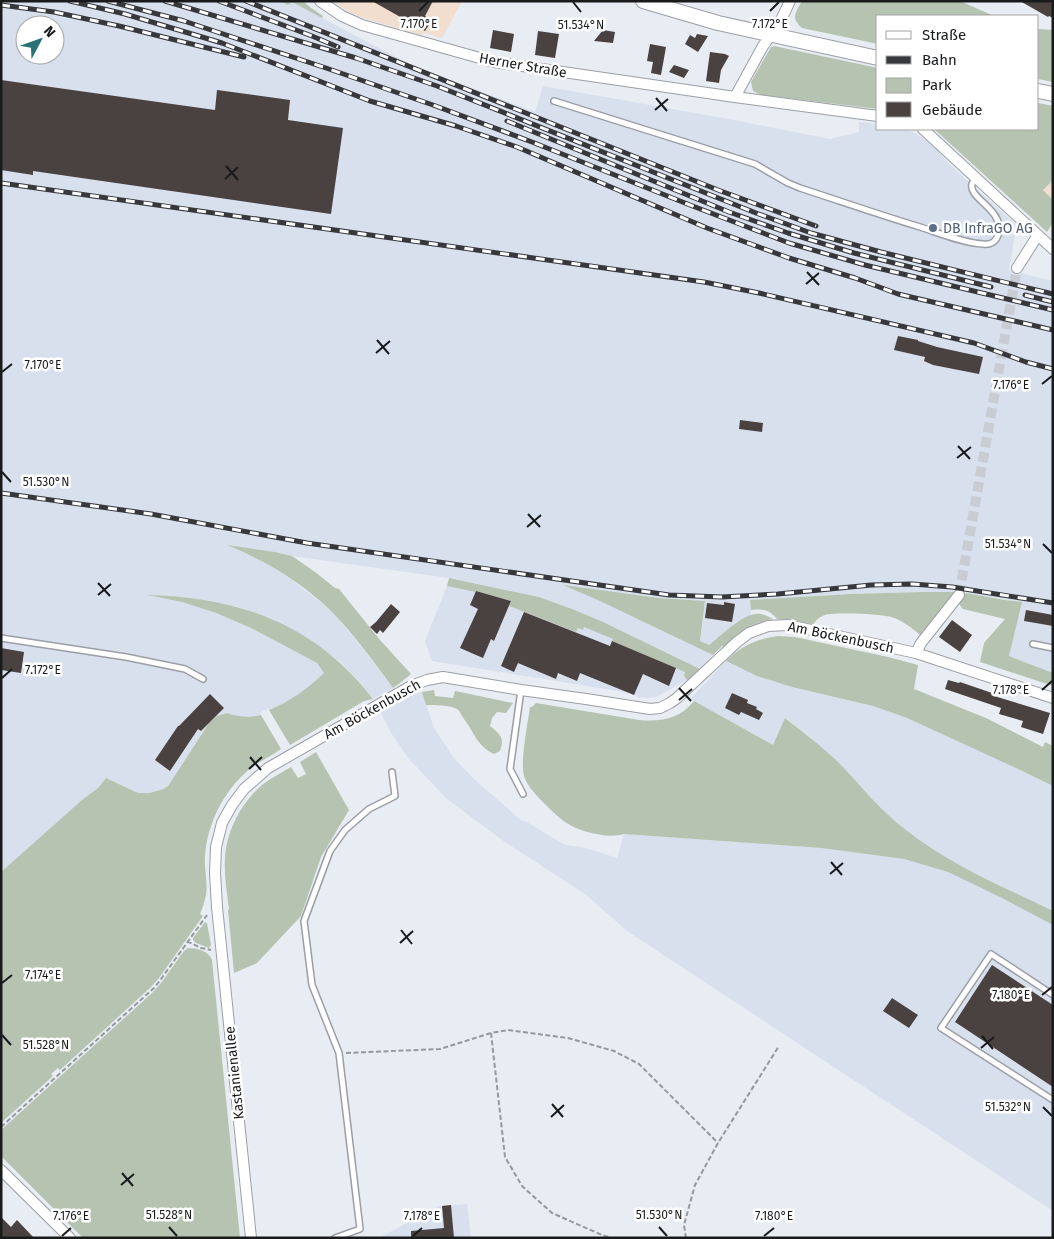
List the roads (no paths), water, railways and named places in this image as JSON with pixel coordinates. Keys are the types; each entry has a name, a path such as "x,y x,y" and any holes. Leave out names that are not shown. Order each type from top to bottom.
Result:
{"main road":[{"path":"643,1 718,23 876,58"},
{"path":"1039,91 1053,94"}],"street":[{"name":"Herner Straße","path":"320,1 342,16 362,25 494,62 876,116"},
{"path":"735,97 763,46 780,22 790,1"},
{"path":"923,130 1053,249"},
{"path":"1017,268 1038,235"},
{"path":"916,653 921,643 959,595"},
{"name":"Am Böckenbusch","path":"217,907 216,847 222,823 244,789 268,768 376,705 411,686 427,680 443,677 650,709 660,708 677,698 749,633 768,626 788,625 916,653 1053,698"},
{"name":"Kastanienallee","path":"217,907 251,1238"},
{"path":"1,1170 70,1238"}],"lane":[{"path":"554,101 755,164 794,186 898,220 955,238 984,244 992,243 997,239 1000,227 998,220 972,189 972,184 976,177"},
{"path":"1,638 126,657 177,667 185,669 203,679"},
{"path":"1033,644 1053,648"},
{"path":"522,690 510,768 523,794"},
{"path":"334,1238 360,1229 338,1053 312,985 304,921 330,851 345,830 369,809 395,796 392,772"},
{"path":"1053,995 991,954 941,1028 1053,1100"}],"tunnel":[{"path":"959,595 1017,268"}],"railway":[{"path":"70,1 125,14 222,43 370,101 456,126 517,147 707,228 789,258 855,278 898,294 1053,330"},
{"path":"108,1 184,21 433,105 789,243 865,265 1053,310"},
{"path":"165,1 356,58 437,86 756,213 811,233 1053,294"},
{"path":"219,1 338,47"},
{"path":"246,1 718,190 816,226"},
{"path":"1,5 54,12 244,57"},
{"path":"507,121 729,212 788,233 854,253 991,287"},
{"path":"1,183 704,282 974,343 1026,362 1053,369"},
{"path":"1025,295 1053,302"},
{"path":"1,493 151,514 307,543 669,595 722,597 778,594 871,585 912,584 952,587 1053,603"}],"place":[{"name":"DB InfraGO AG","path":"933,228"}]}
